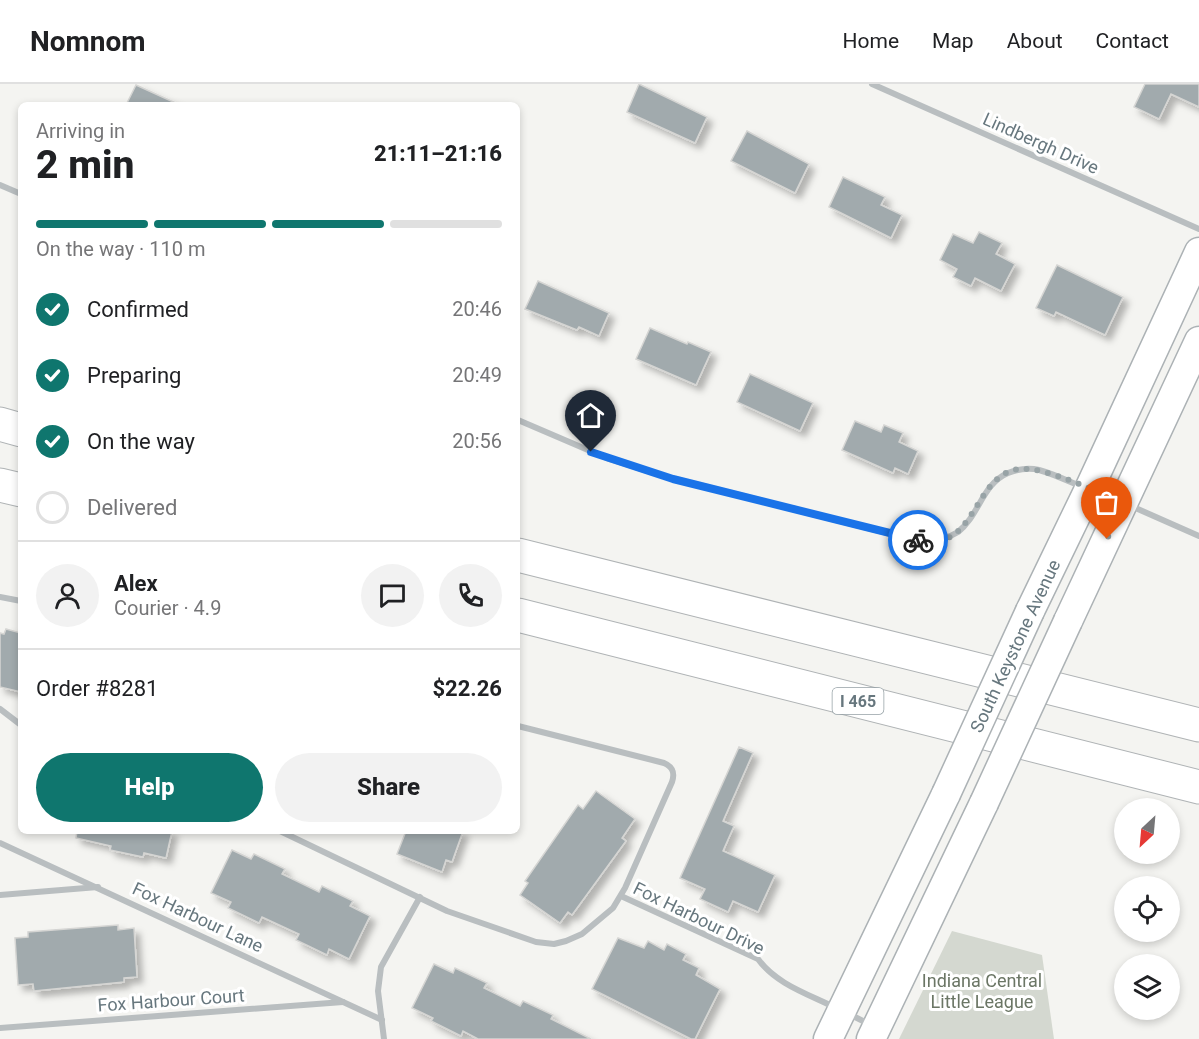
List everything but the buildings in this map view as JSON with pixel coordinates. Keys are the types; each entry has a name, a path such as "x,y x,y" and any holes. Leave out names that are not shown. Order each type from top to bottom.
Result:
{"highway":[{"path":"0,424 18,429"},
{"path":"0,485 18,489"},
{"path":"520,555 1199,725"},
{"name":"I 465","path":"520,616 1199,787"}],"main road":[{"name":"South Keystone Avenue","path":"828,1039 946,794 1199,252"},
{"name":"South Keystone Avenue","path":"874,1034 1199,341"}],"street":[{"name":"Lindbergh Drive","path":"872,84 1199,229"},
{"path":"0,185 18,193"},
{"path":"520,421 609,459 673,479 923,542 941,540 957,533 965,525 989,487 999,477 1018,469 1038,470 1124,503 1199,536"},
{"path":"0,597 18,600"},
{"path":"0,709 18,723"},
{"path":"520,727 664,763 672,768 672,782 621,896"},
{"name":"Fox Harbour Drive","path":"286,834 447,911 536,942 554,944 571,939 604,917 621,896 758,959 776,977 842,1011 874,1034"},
{"name":"Fox Harbour Lane","path":"0,843 382,1020"},
{"path":"0,895 98,887"},
{"path":"384,1039 378,991 381,964 420,897"},
{"name":"Fox Harbour Court","path":"0,1028 344,1002"}],"green space":[{"name":"Indiana Central Little League","path":"952,931 1042,955 1054,1039 899,1039"}],"way so far":[{"path":"918,540 923,542 941,540 957,533 965,525 989,487 999,477 1018,469 1038,470 1124,503 1107,539"}],"route":[{"path":"591,452 673,479 918,540"}]}
